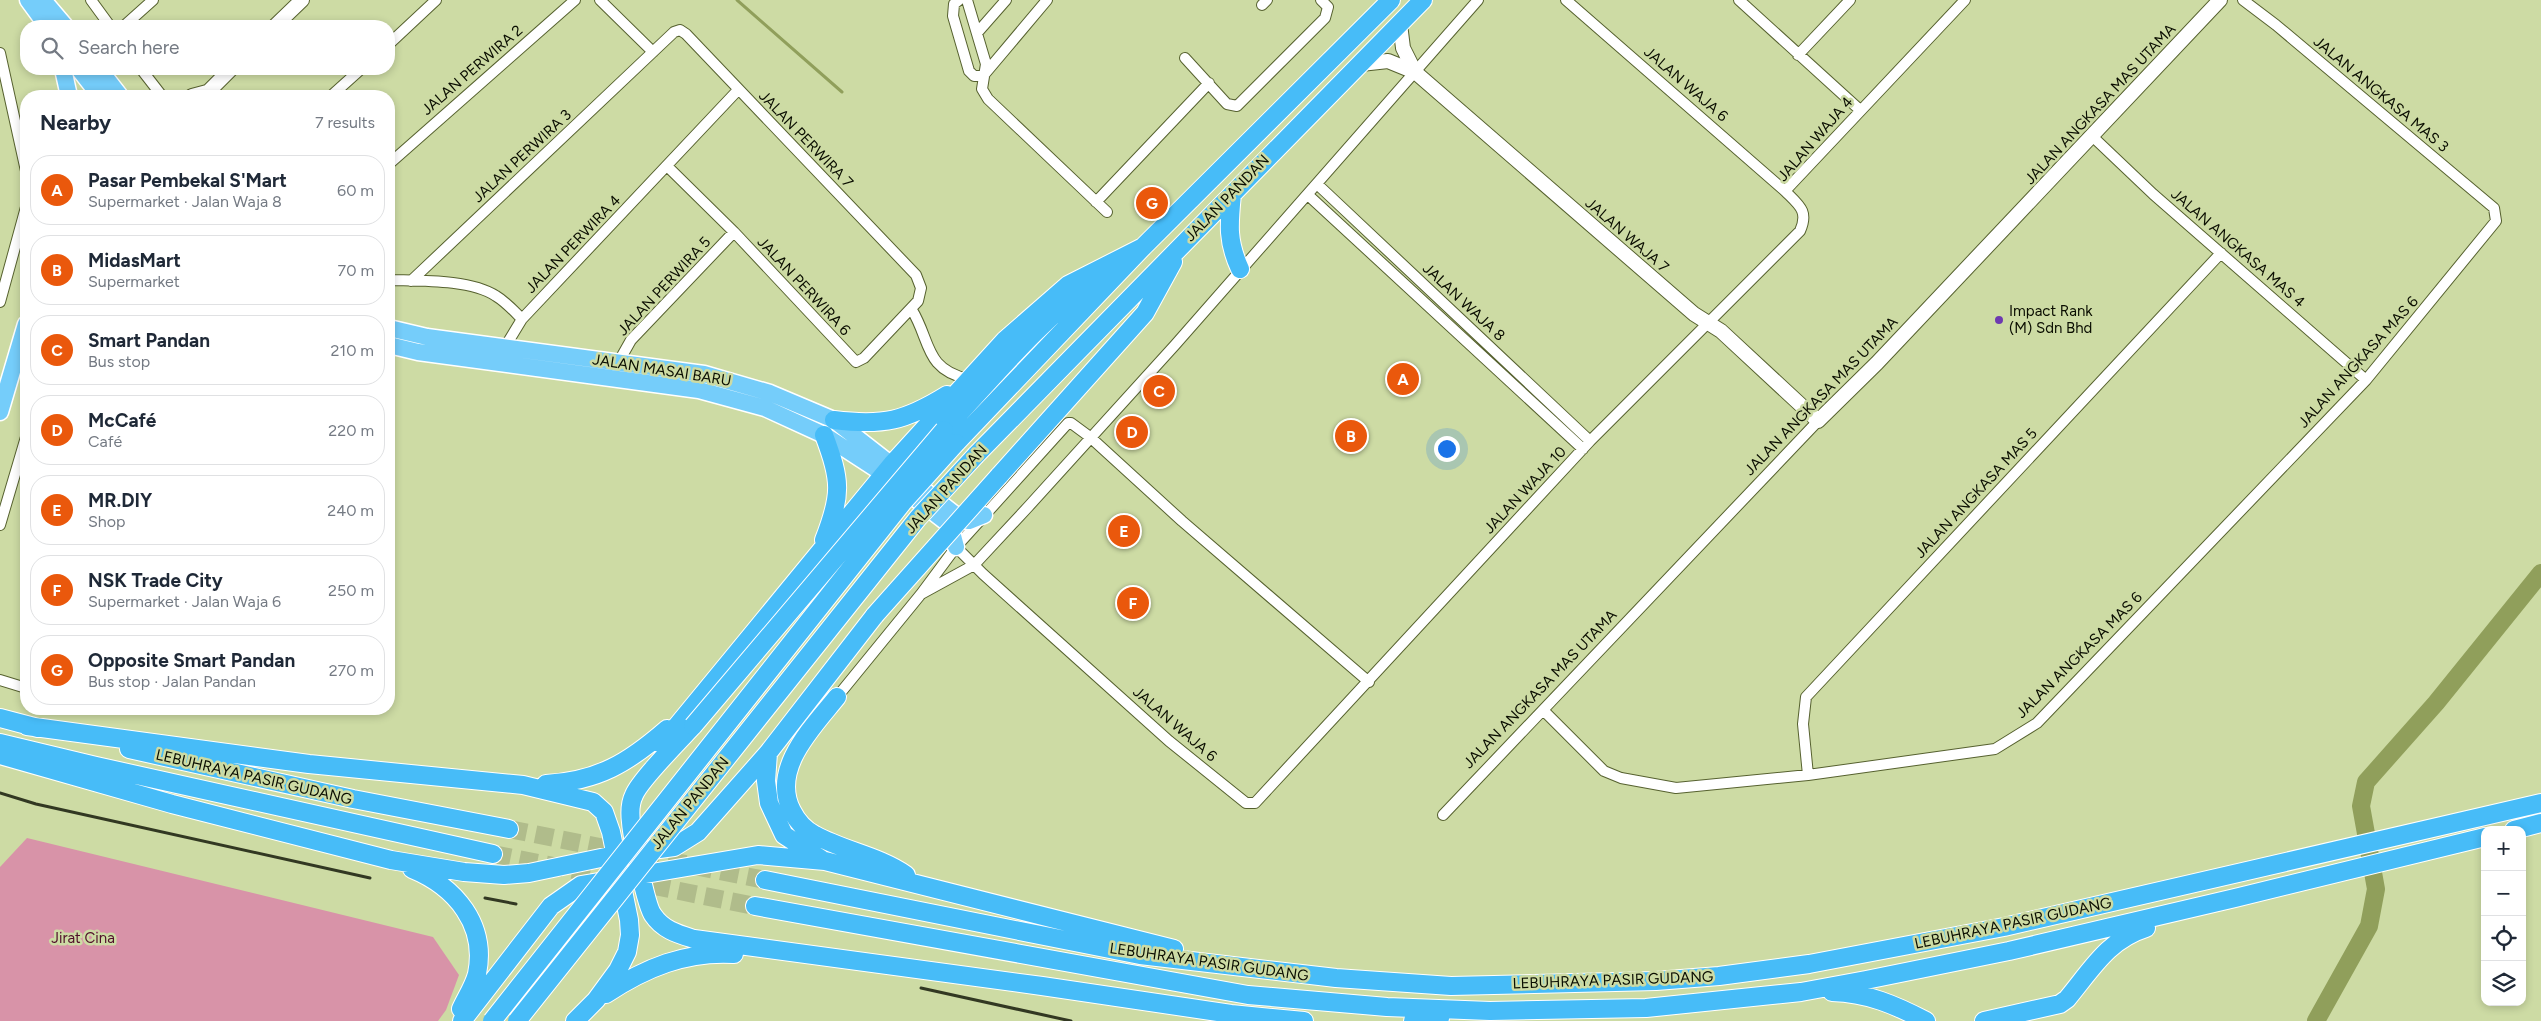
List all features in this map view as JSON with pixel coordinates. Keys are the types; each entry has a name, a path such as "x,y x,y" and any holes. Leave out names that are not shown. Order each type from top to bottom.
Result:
{"highway":[{"name":"JALAN PANDAN","path":"492,1021 903,502 956,443 1143,247 1390,0"},
{"name":"JALAN PANDAN","path":"516,1021 918,518 1182,244 1423,0"},
{"path":"1232,194 1228,231 1232,253 1240,270"},
{"path":"0,755 172,804 391,860 464,872 504,875 615,855 674,847 698,832 768,753 874,615 1145,313 1182,244"},
{"path":"1143,247 1068,285 1005,340 888,469 690,708 638,776 637,789 631,807 631,821 636,853 651,913 662,926 674,933 694,939 916,971 1042,986 1231,1014 1304,1021"},
{"path":"637,789 693,726 944,430 1030,340 1081,291 1143,247"},
{"path":"834,420 868,424 903,419 965,382"},
{"path":"819,554 836,508 838,482 824,435"},
{"path":"837,697 794,755 786,783 786,796 790,807 796,819 814,835 900,871 923,887"},
{"path":"523,785 588,778 614,768 643,750 690,708"},
{"name":"LEBUHRAYA PASIR GUDANG","path":"0,718 28,726 353,799 509,829"},
{"path":"28,726 309,764 523,785 593,802 604,812 611,832 629,920 627,952 618,970 596,1000 575,1021"},
{"name":"LEBUHRAYA PASIR GUDANG","path":"0,743 164,782 493,854"},
{"path":"768,753 766,781 769,803 784,835 825,861"},
{"name":"LEBUHRAYA PASIR GUDANG","path":"765,880 1140,955 1336,978 1450,986 1656,981 1719,976 1809,964 2004,928 2342,851 2541,803"},
{"path":"2526,827 2541,823"},
{"name":"LEBUHRAYA PASIR GUDANG","path":"756,906 1248,995 1387,1007 1490,1011 1646,1008 1801,992 2009,950 2235,898 2481,838"},
{"path":"462,1021 550,906 581,885 758,855 825,861 1250,968"},
{"path":"391,860 423,873 444,887 460,902 477,932 478,960 476,976 455,1021"},
{"path":"1984,1021 2060,1004 2067,999 2109,947 2121,938 2235,898"},
{"path":"596,1000 646,970 668,962 709,954 916,971"},
{"path":"1801,992 1836,992 1878,998 1895,1004 1926,1021"},
{"path":"1413,1021 1490,1011"}],"main road":[{"path":"33,0 39,20"},
{"path":"33,0 44,20"},
{"path":"33,0 58,20"},
{"path":"64,75 68,90"},
{"path":"84,75 95,90"},
{"path":"104,75 115,90"},
{"name":"JALAN MASAI BARU","path":"395,329 427,337 704,374 738,382 770,393 834,420 946,522 951,528 952,552"},
{"name":"JALAN MASAI BARU","path":"395,346 418,352 699,390 765,408 824,435 888,469 962,520 969,521 984,515"},
{"path":"0,412 20,354"}],"street":[{"path":"91,0 106,20"},
{"path":"131,20 153,0"},
{"path":"280,20 302,0"},
{"path":"395,38 436,0"},
{"name":"JALAN PERWIRA 2","path":"395,159 575,0"},
{"path":"600,0 653,52"},
{"path":"959,0 954,4 953,16 969,71 974,76 983,76 1047,0"},
{"path":"967,0 986,64 982,89 988,99 1107,212"},
{"path":"977,33 1006,0"},
{"path":"1185,58 1227,104 1237,106 1325,18 1328,7 1321,0"},
{"path":"921,594 974,565 1317,184 1478,0"},
{"name":"JALAN WAJA 6","path":"1566,0 1785,191"},
{"path":"1739,0 1860,110"},
{"path":"1798,55 1850,0"},
{"name":"JALAN WAJA 4","path":"1709,323 1800,231 1804,220 1802,209 1785,191 1965,0"},
{"name":"JALAN ANGKASA MAS UTAMA","path":"1443,814 1818,422 1877,363 2220,0"},
{"name":"JALAN ANGKASA MAS 3","path":"2243,0 2276,25 2457,176 2494,208 2496,214"},
{"name":"JALAN WAJA 7","path":"1400,24 1403,48 1415,72"},
{"name":"JALAN PERWIRA 7","path":"653,52 674,32 680,30 686,34 916,275 921,288 918,301"},
{"name":"JALAN PERWIRA 3","path":"411,281 653,52"},
{"path":"0,53 20,144"},
{"name":"JALAN WAJA 7","path":"1361,64 1388,61 1415,72 1694,314 1721,331 1818,422"},
{"path":"146,75 157,90"},
{"path":"210,90 225,75"},
{"path":"338,90 355,75"},
{"path":"1096,202 1209,83"},
{"path":"668,167 738,90"},
{"name":"JALAN ANGKASA MAS 4","path":"2092,136 2221,253 2366,380"},
{"name":"JALAN PERWIRA 6","path":"668,167 734,232 856,362 864,358 912,310 918,301"},
{"name":"JALAN PERWIRA 4","path":"505,347 522,319 668,167"},
{"name":"JALAN WAJA 8","path":"1317,184 1587,445"},
{"name":"JALAN WAJA 8","path":"1308,194 1587,445"},
{"name":"JALAN ANGKASA MAS 6","path":"1543,710 1604,771 1621,778 1676,788 1808,775 1994,749 2018,737 2037,723 2366,380 2489,232 2496,221 2496,214"},
{"path":"0,300 20,228"},
{"name":"JALAN PERWIRA 5","path":"618,363 631,340 734,232"},
{"name":"JALAN ANGKASA MAS 5","path":"1808,775 1803,724 1806,697 2221,253"},
{"path":"395,280 452,284 478,289 495,295 522,319"},
{"path":"912,310 917,318 928,352 938,364 965,382"},
{"name":"JALAN WAJA 10","path":"1369,682 1587,445 1709,323"},
{"path":"837,697 921,594 952,552 1068,424 1074,424 1090,437 1182,522 1369,682"},
{"path":"0,525 20,457"},
{"path":"952,552 948,571 956,574"},
{"name":"JALAN WAJA 6","path":"952,552 974,565 1169,741 1246,803 1253,805 1369,682"},
{"path":"0,680 20,686"}],"green space":[{"name":"Jirat Cina","path":"27,838 433,937 459,975 446,1010 438,1021 0,1021 0,867"}],"waterway":[{"path":"737,0 842,92"},
{"path":"2316,1021 2369,926 2376,889 2361,806 2366,782 2436,703 2541,573"}],"tunnel":[{"path":"509,829 765,880"},
{"path":"493,854 755,906"}],"railway":[{"path":"0,793 36,804 370,878"},
{"path":"485,898 516,904"},
{"path":"921,988 1071,1021"}],"place":[{"name":"Opposite Smart Pandan","path":"1152,203"},
{"name":"Impact Rank (M) Sdn Bhd","path":"1999,320"},
{"name":"Pasar Pembekal S'Mart","path":"1403,379"},
{"name":"Smart Pandan","path":"1159,391"},
{"name":"McCafé","path":"1132,432"},
{"name":"MidasMart","path":"1351,436"},
{"name":"MR.DIY","path":"1124,531"},
{"name":"NSK Trade City","path":"1133,603"}]}
